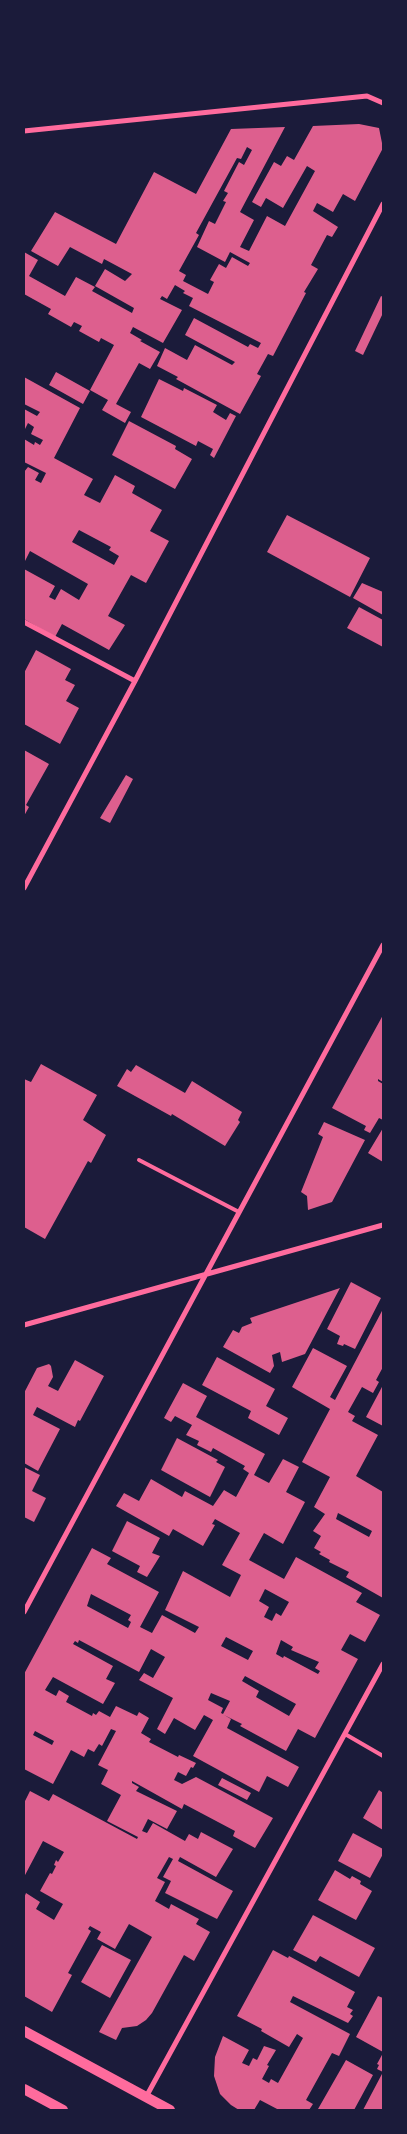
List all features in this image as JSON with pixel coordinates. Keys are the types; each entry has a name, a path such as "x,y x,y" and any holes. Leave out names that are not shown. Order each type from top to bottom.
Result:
{"main road":[{"path":"24,2031 170,2110"},
{"path":"24,2089 63,2110"}],"street":[{"path":"24,130 367,96 383,104"},
{"path":"24,888 135,681 383,204"},
{"path":"24,622 135,681"},
{"path":"24,1612 383,945"},
{"path":"24,1325 383,1225"},
{"path":"146,2097 383,1664"}],"lane":[{"path":"139,1160 239,1212"},
{"path":"345,1734 383,1756"}],"building":[{"path":"359,124 379,128 383,148 355,201 343,194 333,212 317,203 313,211 338,227 332,237 327,235 311,265 318,269 304,292 306,293 273,356 268,354 257,374 261,376 240,414 176,379 178,377 157,366 165,348 187,360 195,345 232,365 235,362 185,335 194,318 248,347 250,344 258,348 261,343 189,306 193,298 183,293 185,291 175,285 167,299 162,296 160,299 182,310 163,343 133,327 130,333 160,352 150,369 139,363 116,404 131,412 125,423 102,410 108,400 90,390 114,345 101,338 99,342 79,331 82,326 74,322 71,327 48,314 51,309 24,294 24,252 38,260 29,276 65,296 76,277 95,287 92,291 132,313 134,308 95,286 105,269 125,281 132,274 104,259 102,264 70,247 58,266 31,251 55,212 116,244 154,172 196,194 231,129 285,127 240,212 254,220 240,247 249,251 267,216 285,226 315,171 307,166 283,208 266,198 261,207 252,202 274,162 281,166 287,156 294,160 313,126","holes":["247,147 252,150 244,165 239,162 224,191 228,193 223,201 226,202 215,224 209,221 197,247 225,262 230,252 250,263 248,266 232,257 226,268 219,264 210,280 214,282 208,294 183,281 186,275 179,271 199,235 196,233 237,158 241,159"]},
{"path":"381,296 383,297 383,313 363,355 355,351"},
{"path":"56,372 90,391 83,404 49,385"},
{"path":"24,377 80,408 54,458 93,479 84,495 100,503 115,475 135,486 132,493 162,510 150,531 169,541 146,583 131,575 108,616 125,625 109,650 62,624 55,637 24,619 24,569 55,586 49,597 55,600 61,589 79,600 88,584 30,551 24,563 24,472 28,467 39,473 35,480 41,483 46,473 24,462 24,439 34,445 35,442 40,445 43,440 31,434 34,427 28,423 24,431 24,409 37,416 40,412 24,404","holes":["79,530 111,547 109,550 119,556 114,565 72,542"]},
{"path":"159,379 183,391 184,388 217,405 213,412 226,420 230,413 236,416 214,458 210,455 213,449 198,441 196,446 141,417"},
{"path":"129,421 176,446 175,449 192,459 175,489 112,455"},
{"path":"287,515 370,558 350,597 267,552"},
{"path":"362,583 383,592 383,615 353,598"},
{"path":"359,607 383,620 383,647 347,628"},
{"path":"36,650 71,669 65,680 75,685 66,701 79,708 60,744 24,724 24,673"},
{"path":"24,750 49,764 26,805 29,807 24,816"},
{"path":"126,775 133,779 110,823 100,818"},
{"path":"383,1015 383,1082 378,1079 378,1081 383,1084 383,1120 379,1118 370,1133 364,1130 366,1126 332,1108"},
{"path":"41,1064 97,1095 83,1120 106,1135 91,1163 88,1161 45,1239 24,1227 24,1079 31,1082"},
{"path":"136,1065 185,1093 192,1081 242,1112 238,1120 240,1122 225,1146 172,1114 171,1116 117,1086 127,1069 131,1072"},
{"path":"324,1122 365,1140 332,1202 308,1210 307,1196 301,1192 323,1137 318,1134"},
{"path":"383,1128 383,1162 368,1153"},
{"path":"351,1282 381,1298 355,1349 344,1344 343,1346 337,1344 340,1336 327,1329"},
{"path":"340,1288 305,1354 282,1362 280,1352 272,1355 274,1366 270,1373 223,1347 233,1330 239,1333 242,1327 252,1323 250,1318"},
{"path":"383,1309 383,1367 376,1380 379,1382 373,1393 362,1387 348,1412 355,1416 352,1421 378,1435 356,1476 383,1492 383,1598 346,1577 349,1572 329,1562 330,1560 319,1554 321,1552 314,1548 321,1536 313,1531 325,1514 314,1507 330,1477 302,1462 330,1409 292,1387 313,1348 347,1366 330,1397 335,1400","holes":["338,1513 372,1531 369,1537 336,1519"]},
{"path":"217,1357 275,1389 266,1406 288,1418 279,1435 248,1418 251,1411 202,1385"},
{"path":"75,1360 104,1376 75,1427 37,1407 33,1415 60,1429 38,1471 24,1463 24,1393 37,1368 49,1364 53,1377 48,1386 58,1391"},
{"path":"183,1383 207,1396 196,1417 265,1454 254,1475 269,1483 283,1459 299,1467 286,1492 305,1502 283,1544 264,1533 249,1560 284,1579 296,1557 362,1593 356,1602 380,1615 365,1642 350,1634 341,1650 358,1659 315,1738 298,1729 286,1751 240,1726 242,1724 224,1715 231,1719 227,1728 299,1767 288,1787 267,1776 259,1792 193,1756 213,1720 204,1715 195,1730 174,1718 165,1734 157,1729 173,1698 139,1680 144,1673 153,1678 165,1657 151,1649 139,1672 79,1640 78,1643 75,1641 73,1644 113,1666 106,1679 115,1683 103,1704 53,1677 45,1690 56,1696 59,1690 69,1696 66,1702 92,1716 93,1713 96,1715 99,1711 110,1717 116,1706 137,1716 139,1712 149,1718 141,1733 151,1739 149,1742 178,1757 179,1755 196,1763 193,1768 191,1767 186,1776 178,1772 174,1780 182,1784 196,1777 273,1818 255,1848 233,1836 235,1831 184,1804 182,1809 132,1781 132,1783 139,1787 136,1791 177,1811 167,1829 148,1819 142,1831 147,1833 153,1823 185,1841 189,1834 198,1839 201,1832 233,1849 216,1877 180,1857 178,1861 233,1891 217,1919 165,1893 171,1881 163,1877 173,1859 169,1857 157,1878 165,1882 155,1901 169,1909 171,1904 199,1919 196,1924 210,1932 194,1961 184,1955 152,2013 146,2020 137,2026 122,2028 116,2040 99,2032 152,1937 129,1924 115,1949 97,1939 101,1932 90,1926 88,1929 91,1931 68,1973 72,1975 52,2012 24,1996 24,1898 26,1893 40,1902 36,1909 54,1920 63,1904 40,1891 50,1873 52,1874 56,1866 54,1865 56,1860 58,1862 64,1852 43,1841 24,1877 24,1803 30,1791 49,1801 53,1794 137,1839 138,1837 107,1821 121,1795 101,1784 108,1770 98,1765 116,1731 111,1729 102,1746 99,1744 94,1752 88,1749 84,1757 71,1750 53,1784 24,1769 24,1674 92,1548 111,1558 107,1564 159,1592 140,1627 152,1633 162,1615 195,1633 199,1627 165,1610 183,1571 230,1597 241,1575 222,1565 240,1533 215,1519 212,1524 215,1525 203,1546 173,1529 169,1536 116,1506 124,1493 139,1501 151,1479 182,1497 185,1491 213,1506 224,1490 236,1497 249,1473 243,1469 245,1466 213,1448 211,1452 197,1445 199,1441 186,1435 192,1425 175,1416 171,1422 164,1418","holes":["265,1589 289,1602 281,1616 276,1613 272,1621 264,1617 269,1607 259,1601","91,1594 131,1615 128,1620 131,1622 128,1628 87,1606","226,1637 253,1651 248,1660 221,1646","281,1640 293,1647 291,1650 319,1662 315,1668 320,1671 318,1674 284,1656 283,1658 276,1654","245,1676 296,1704 289,1716 256,1697 259,1691 242,1681","211,1693 230,1701 223,1714 221,1713 223,1708 208,1700","35,1731 54,1741 52,1745 33,1735"]},
{"path":"383,1385 383,1426 366,1417"},
{"path":"177,1438 218,1460 216,1462 225,1467 210,1497 161,1470"},
{"path":"24,1467 40,1475 32,1491 46,1498 34,1522 24,1517"},
{"path":"127,1521 160,1538 152,1553 160,1556 147,1577 137,1572 140,1566 112,1551"},
{"path":"222,1778 251,1793 247,1800 218,1785"},
{"path":"379,1790 383,1793 383,1830 363,1818"},
{"path":"353,1833 383,1849 383,1854 370,1878 338,1861"},
{"path":"335,1870 350,1879 352,1876 361,1881 360,1884 372,1891 356,1920 318,1900"},
{"path":"313,1915 375,1948 359,1977 320,1956 316,1962 293,1950"},
{"path":"102,1945 131,1960 110,1998 81,1982"},
{"path":"273,1950 288,1958 289,1956 355,1992 347,2007 353,2010 350,2014 353,2016 348,2023 293,1996 290,2002 350,2034 339,2056 332,2053 306,2100 313,2104 309,2110 279,2110 260,2100 254,2110 239,2110 220,2094 214,2076 215,2057 223,2036 249,2050 242,2063 249,2066 253,2058 257,2060 264,2046 276,2050 267,2065 269,2066 262,2079 269,2083 271,2079 278,2083 303,2038 297,2034 289,2047 261,2031 262,2029 237,2016"},
{"path":"378,1996 383,1998 383,2052 356,2037"},
{"path":"383,2053 383,2072 377,2069 379,2065 377,2064"},
{"path":"346,2060 373,2075 354,2110 318,2109"},
{"path":"383,2072 383,2110 363,2110"}]}
